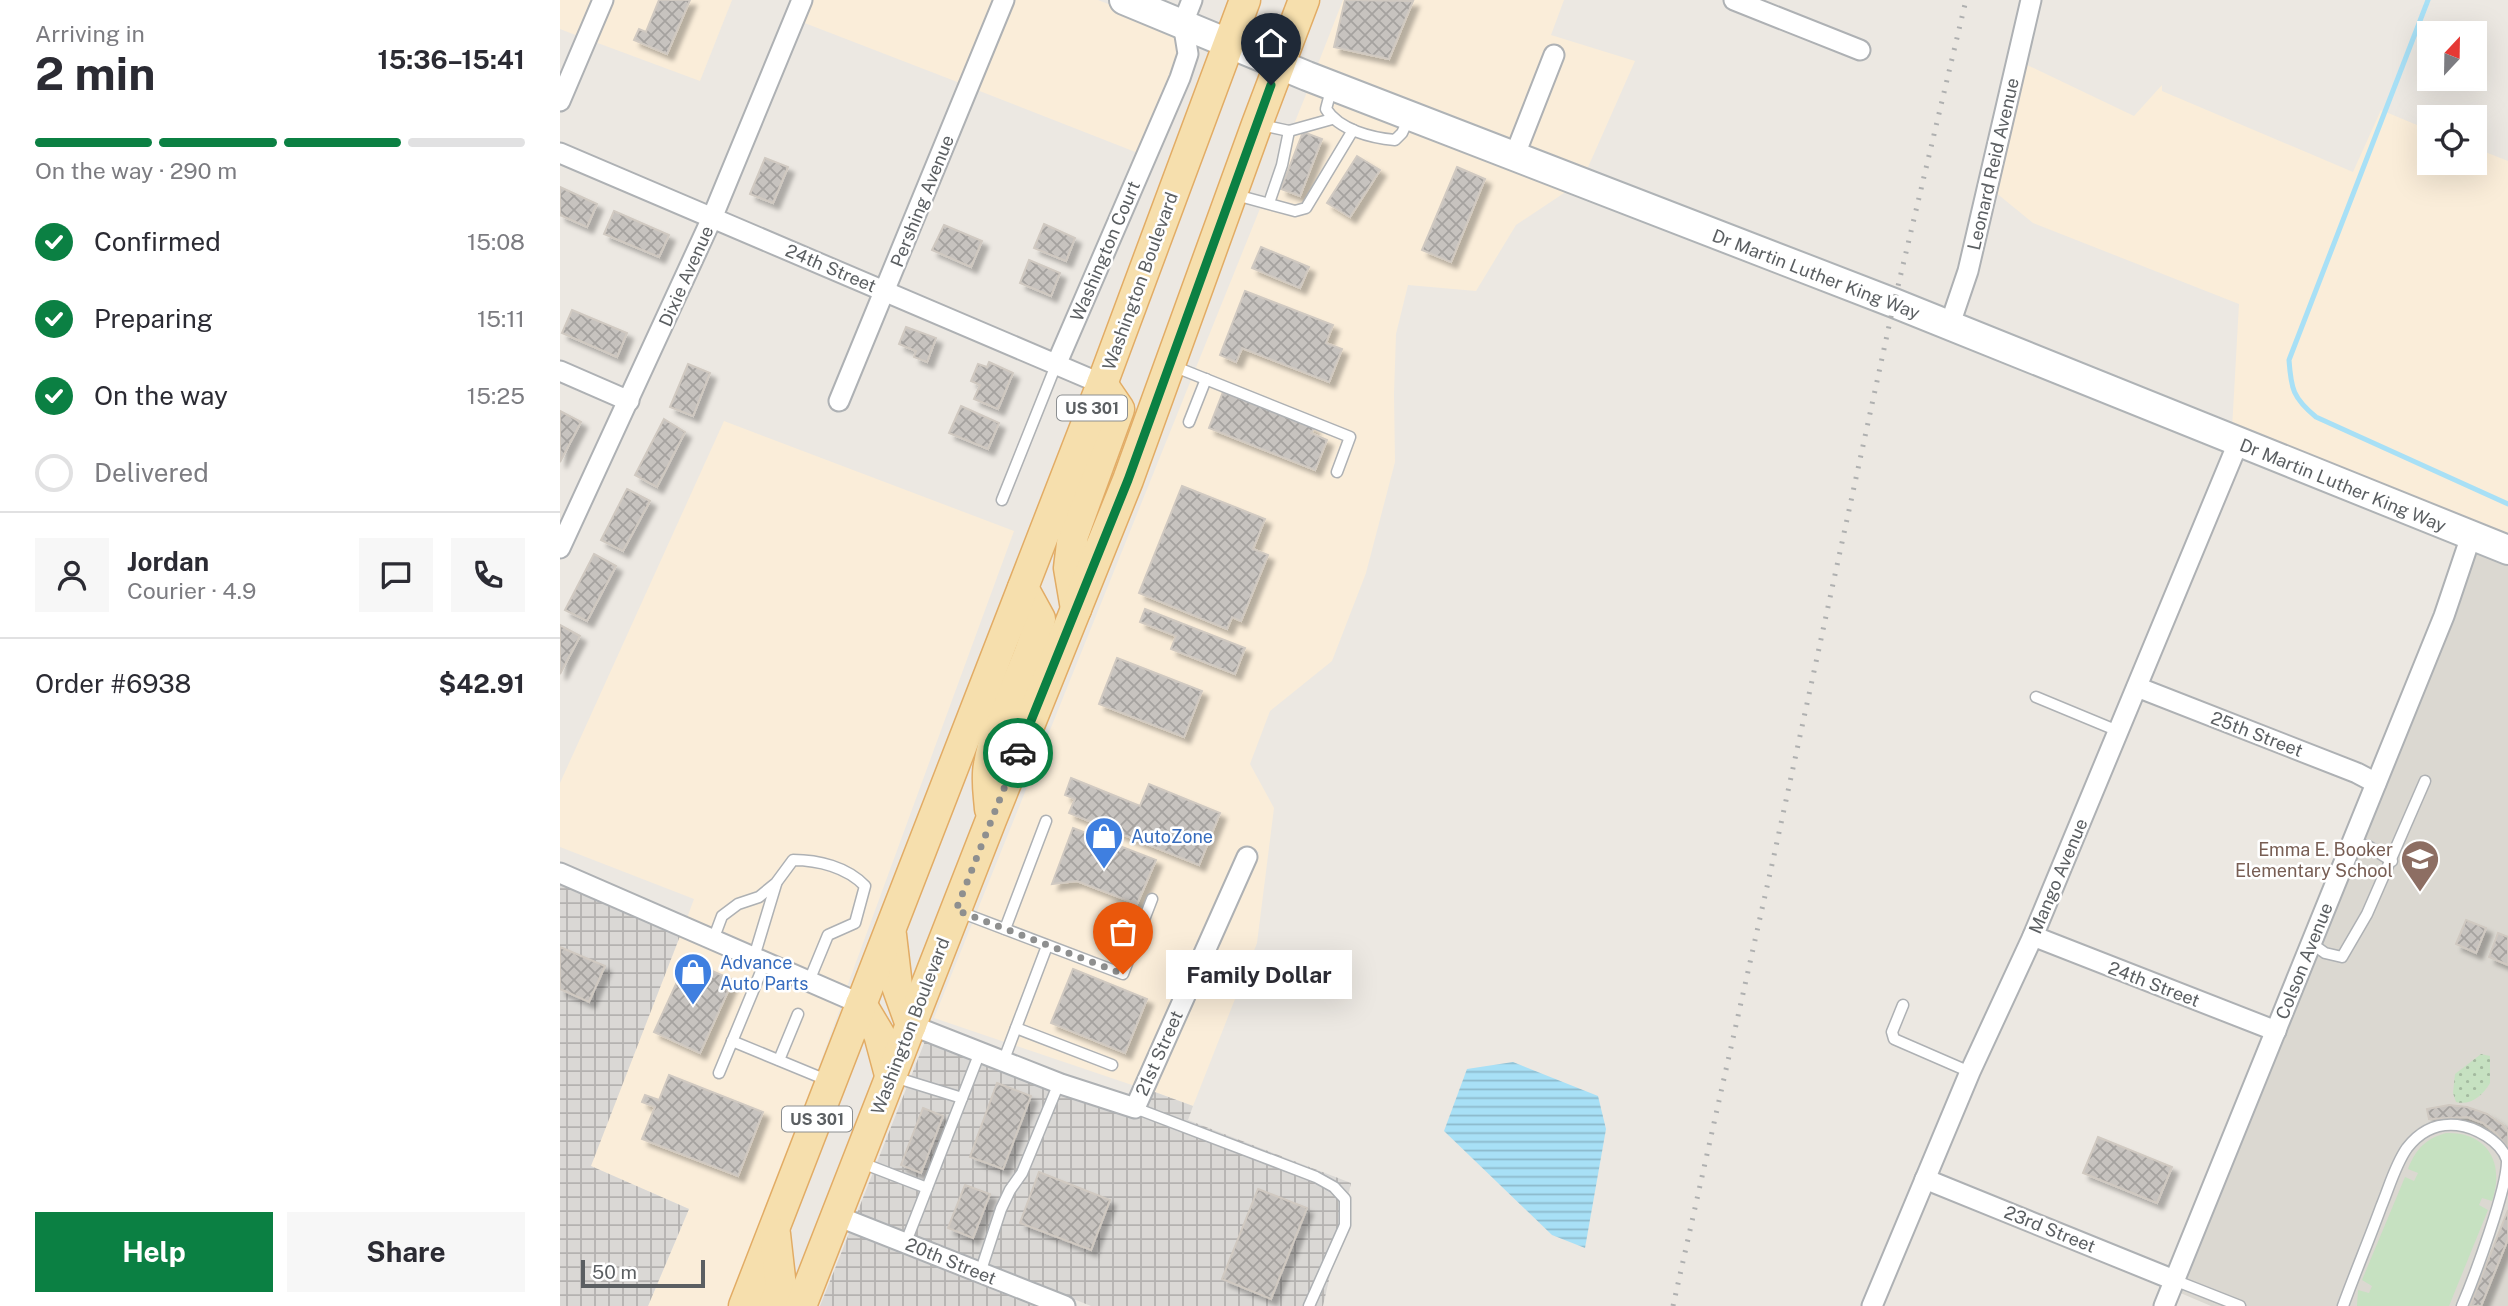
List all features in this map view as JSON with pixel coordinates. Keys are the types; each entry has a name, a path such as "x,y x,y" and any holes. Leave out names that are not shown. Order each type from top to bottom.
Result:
{"main road":[{"name":"Washington Boulevard","path":"744,1306 1102,384 1245,0"},
{"name":"Washington Boulevard","path":"802,1306 890,1075 1128,480 1304,0"},
{"path":"1076,609 1069,568 1073,535 1119,409 1102,384"},
{"path":"991,820 989,765 1000,729 1036,639 1040,619 1023,588"},
{"path":"890,932 897,986 911,1025"},
{"path":"860,1004 879,1034 890,1075"},
{"path":"774,1230 781,1287 774,1306"}],"street":[{"path":"560,101 603,0"},
{"name":"Dixie Avenue","path":"560,548 712,218 802,0"},
{"name":"Pershing Avenue","path":"839,401 1004,0"},
{"name":"Dr Martin Luther King Way","path":"1124,0 1188,12 1227,43 1279,65 1894,303 2508,550"},
{"path":"1734,0 1860,50"},
{"name":"Leonard Reid Avenue","path":"1949,327 1968,271 2031,0"},
{"name":"Washington Court","path":"1056,365 1188,54 1188,12"},
{"path":"1514,157 1554,55"},
{"name":"24th Street","path":"560,153 1102,384"},
{"path":"560,371 629,401"},
{"name":"Mango Avenue","path":"1872,1306 1970,1072 2033,936 2238,443"},
{"name":"Colson Avenue","path":"2164,1306 2444,616 2471,536"},
{"name":"25th Street","path":"2137,687 2357,773 2376,783"},
{"name":"21st Street","path":"911,1025 1059,1083 1135,1108 1247,857"},
{"path":"560,873 860,1004"},
{"name":"24th Street","path":"2033,936 2276,1031"},
{"name":"23rd Street","path":"1925,1179 2174,1280"},
{"name":"20th Street","path":"837,1216 1065,1306"}],"lane":[{"path":"1331,86 1326,110 1332,118 1353,130 1380,139 1395,140 1410,117"},
{"path":"1257,124 1289,131 1332,118"},
{"path":"1232,194 1295,211 1306,208 1353,130"},
{"path":"1269,203 1282,165 1289,131"},
{"name":"Washington Court","path":"1002,500 1056,365"},
{"path":"1170,365 1350,438 1337,472"},
{"path":"1189,422 1206,379"},
{"path":"2036,696 2118,731"},
{"path":"2311,943 2325,953 2342,957 2367,914 2392,861 2425,781"},
{"path":"1005,929 1046,821"},
{"path":"2352,843 2368,846 2392,861"},
{"path":"713,940 722,916 738,904 759,897 776,883 793,860 814,860 856,876 865,886 855,923 828,935 809,981"},
{"path":"719,1073 759,960 776,883"},
{"path":"956,910 1123,974 1152,899"},
{"path":"1003,1062 1047,946"},
{"path":"1903,1005 1892,1032 1894,1039 1970,1072"},
{"path":"779,1060 798,1014"},
{"path":"1016,1028 1112,1065"},
{"path":"732,1041 831,1082"},
{"path":"906,1242 980,1052"},
{"path":"890,1075 962,1098"},
{"path":"980,1273 1001,1209 1022,1173 1059,1083"},
{"path":"1135,1108 1316,1177 1334,1187 1345,1199 1345,1225 1309,1306"},
{"path":"2343,1306 2407,1149 2424,1131 2446,1124 2469,1126 2493,1140 2507,1160 2507,1183 2499,1212 2462,1306"},
{"path":"858,1161 927,1188"},
{"path":"2174,1280 2240,1306"}],"shaded area":[{"path":"560,0 594,0 578,36 560,29"},
{"path":"612,0 732,0 700,81 595,42"},
{"path":"811,0 995,0 960,83 802,22"},
{"path":"1013,0 1098,0 1175,30 1179,54 1138,153 977,90"},
{"path":"1343,0 1564,0 1551,35 1635,61 1585,174 1316,69"},
{"path":"2025,64 2134,116 2162,85 2162,91 2353,172 2381,110 2417,125 2417,175 2487,175 2487,153 2508,161 2508,533 2232,429 2239,304 2033,223 1995,192"},
{"path":"1309,87 1570,189 1516,225 1476,291 1408,285 1396,334 1395,462 1366,573 1332,661 1270,711 1250,764 1274,808 1257,943 1193,1106 1152,1091 1259,852 1244,845 1135,1086 934,1018"},
{"path":"724,421 1014,531 847,987 687,918 694,899 560,847 560,783"},
{"name":"Emma E. Booker Elementary School","path":"2471,536 2508,550 2508,1306 2211,1306 2171,1289"},
{"path":"560,883 680,936 591,1166 689,1209 648,1306 560,1306"},
{"path":"680,936 841,1006 731,1306 648,1306 689,1209 590,1166"},
{"path":"925,1041 1058,1093 1131,1117 1143,1112 1152,1091 1193,1106 1188,1120 1351,1183 1323,1306 1091,1306 857,1213"},
{"path":"850,1231 902,1251 1038,1306 820,1306"}],"green space":[{"path":"2481,1054 2490,1056 2490,1083 2476,1098 2467,1102 2456,1102 2453,1093 2455,1074"},
{"path":"2446,1133 2461,1134 2482,1144 2490,1152 2496,1174 2492,1201 2482,1198 2479,1205 2488,1210 2449,1306 2357,1306 2358,1290 2369,1293 2372,1286 2362,1280 2405,1177 2414,1181 2418,1173 2408,1169 2411,1162 2427,1142"}],"water":[{"path":"1513,1062 1598,1096 1606,1129 1585,1248 1552,1235 1444,1131 1467,1069"}],"building":[{"path":"659,0 690,0 667,54 634,40 639,29 646,32"},
{"path":"1345,0 1413,1 1389,59 1334,47"},
{"path":"1303,132 1322,139 1300,196 1281,189"},
{"path":"1357,156 1380,170 1350,217 1327,203"},
{"path":"765,158 788,167 773,203 750,194"},
{"path":"1457,167 1485,179 1451,262 1422,250"},
{"path":"560,187 597,204 587,227 560,215"},
{"path":"614,211 669,235 659,257 604,234"},
{"path":"1044,224 1075,238 1066,261 1034,248"},
{"path":"944,225 982,241 971,267 932,250"},
{"path":"1261,247 1309,267 1300,288 1252,268"},
{"path":"1029,260 1060,273 1051,296 1020,283"},
{"path":"1245,291 1333,325 1326,343 1342,349 1329,382 1242,348 1236,362 1220,355"},
{"path":"572,310 627,333 617,357 562,333"},
{"path":"906,327 936,338 927,362 914,357 916,351 899,344"},
{"path":"989,362 1013,373 998,409 974,399 980,385 971,381 978,364 987,367"},
{"path":"688,364 710,373 693,416 670,407"},
{"path":"1223,392 1314,428 1311,433 1327,440 1315,470 1209,428"},
{"path":"961,406 999,423 988,449 949,433"},
{"path":"560,411 581,422 560,462"},
{"path":"664,419 685,432 657,487 635,475"},
{"path":"1182,486 1265,519 1253,549 1268,555 1241,621 1232,617 1227,629 1139,593"},
{"path":"627,489 650,501 623,551 601,540"},
{"path":"594,554 616,566 587,621 565,610"},
{"path":"1145,609 1245,648 1235,674 1171,649 1176,636 1140,622"},
{"path":"560,625 580,636 560,674"},
{"path":"1117,658 1202,691 1184,737 1099,704"},
{"path":"1071,778 1140,806 1149,784 1220,813 1199,865 1069,813 1075,799 1065,795"},
{"name":"AutoZone","path":"1073,828 1156,860 1137,904 1077,881 1052,884"},
{"path":"2466,920 2486,928 2476,953 2456,944"},
{"path":"2498,933 2508,937 2508,965 2489,957"},
{"path":"560,947 605,966 589,1002 560,989"},
{"name":"Advance Auto Parts","path":"687,960 733,980 700,1053 654,1032"},
{"path":"1073,969 1147,999 1125,1053 1051,1023"},
{"path":"669,1075 763,1112 738,1176 642,1139 655,1107 642,1102 645,1095 659,1100"},
{"path":"997,1083 1031,1096 1003,1169 970,1157"},
{"path":"2449,1105 2467,1107 2487,1114 2503,1125 2508,1132 2508,1148 2496,1133 2483,1123 2467,1117 2429,1119 2427,1109"},
{"path":"923,1108 943,1116 921,1173 901,1165"},
{"path":"2098,1137 2172,1167 2157,1203 2083,1173"},
{"path":"1039,1172 1110,1200 1091,1250 1020,1223"},
{"path":"965,1185 990,1194 973,1238 948,1228"},
{"path":"1258,1189 1307,1208 1271,1299 1222,1279"},
{"path":"2508,1210 2508,1239 2481,1306 2470,1306"}],"waterway":[{"path":"2428,0 2289,360 2291,378 2298,398 2316,417 2508,504"}],"railway":[{"path":"1673,1306 1894,303 1966,0"}],"way so far":[{"path":"1018,753 956,910 1123,974"}],"place":[{"name":"AutoZone","path":"1104,870"},
{"name":"Emma E. Booker Elementary School","path":"2420,893"},
{"name":"Family Dollar","path":"1123,974"},
{"name":"Advance Auto Parts","path":"693,1006"}],"route":[{"path":"1018,753 1128,480 1271,85"}]}
